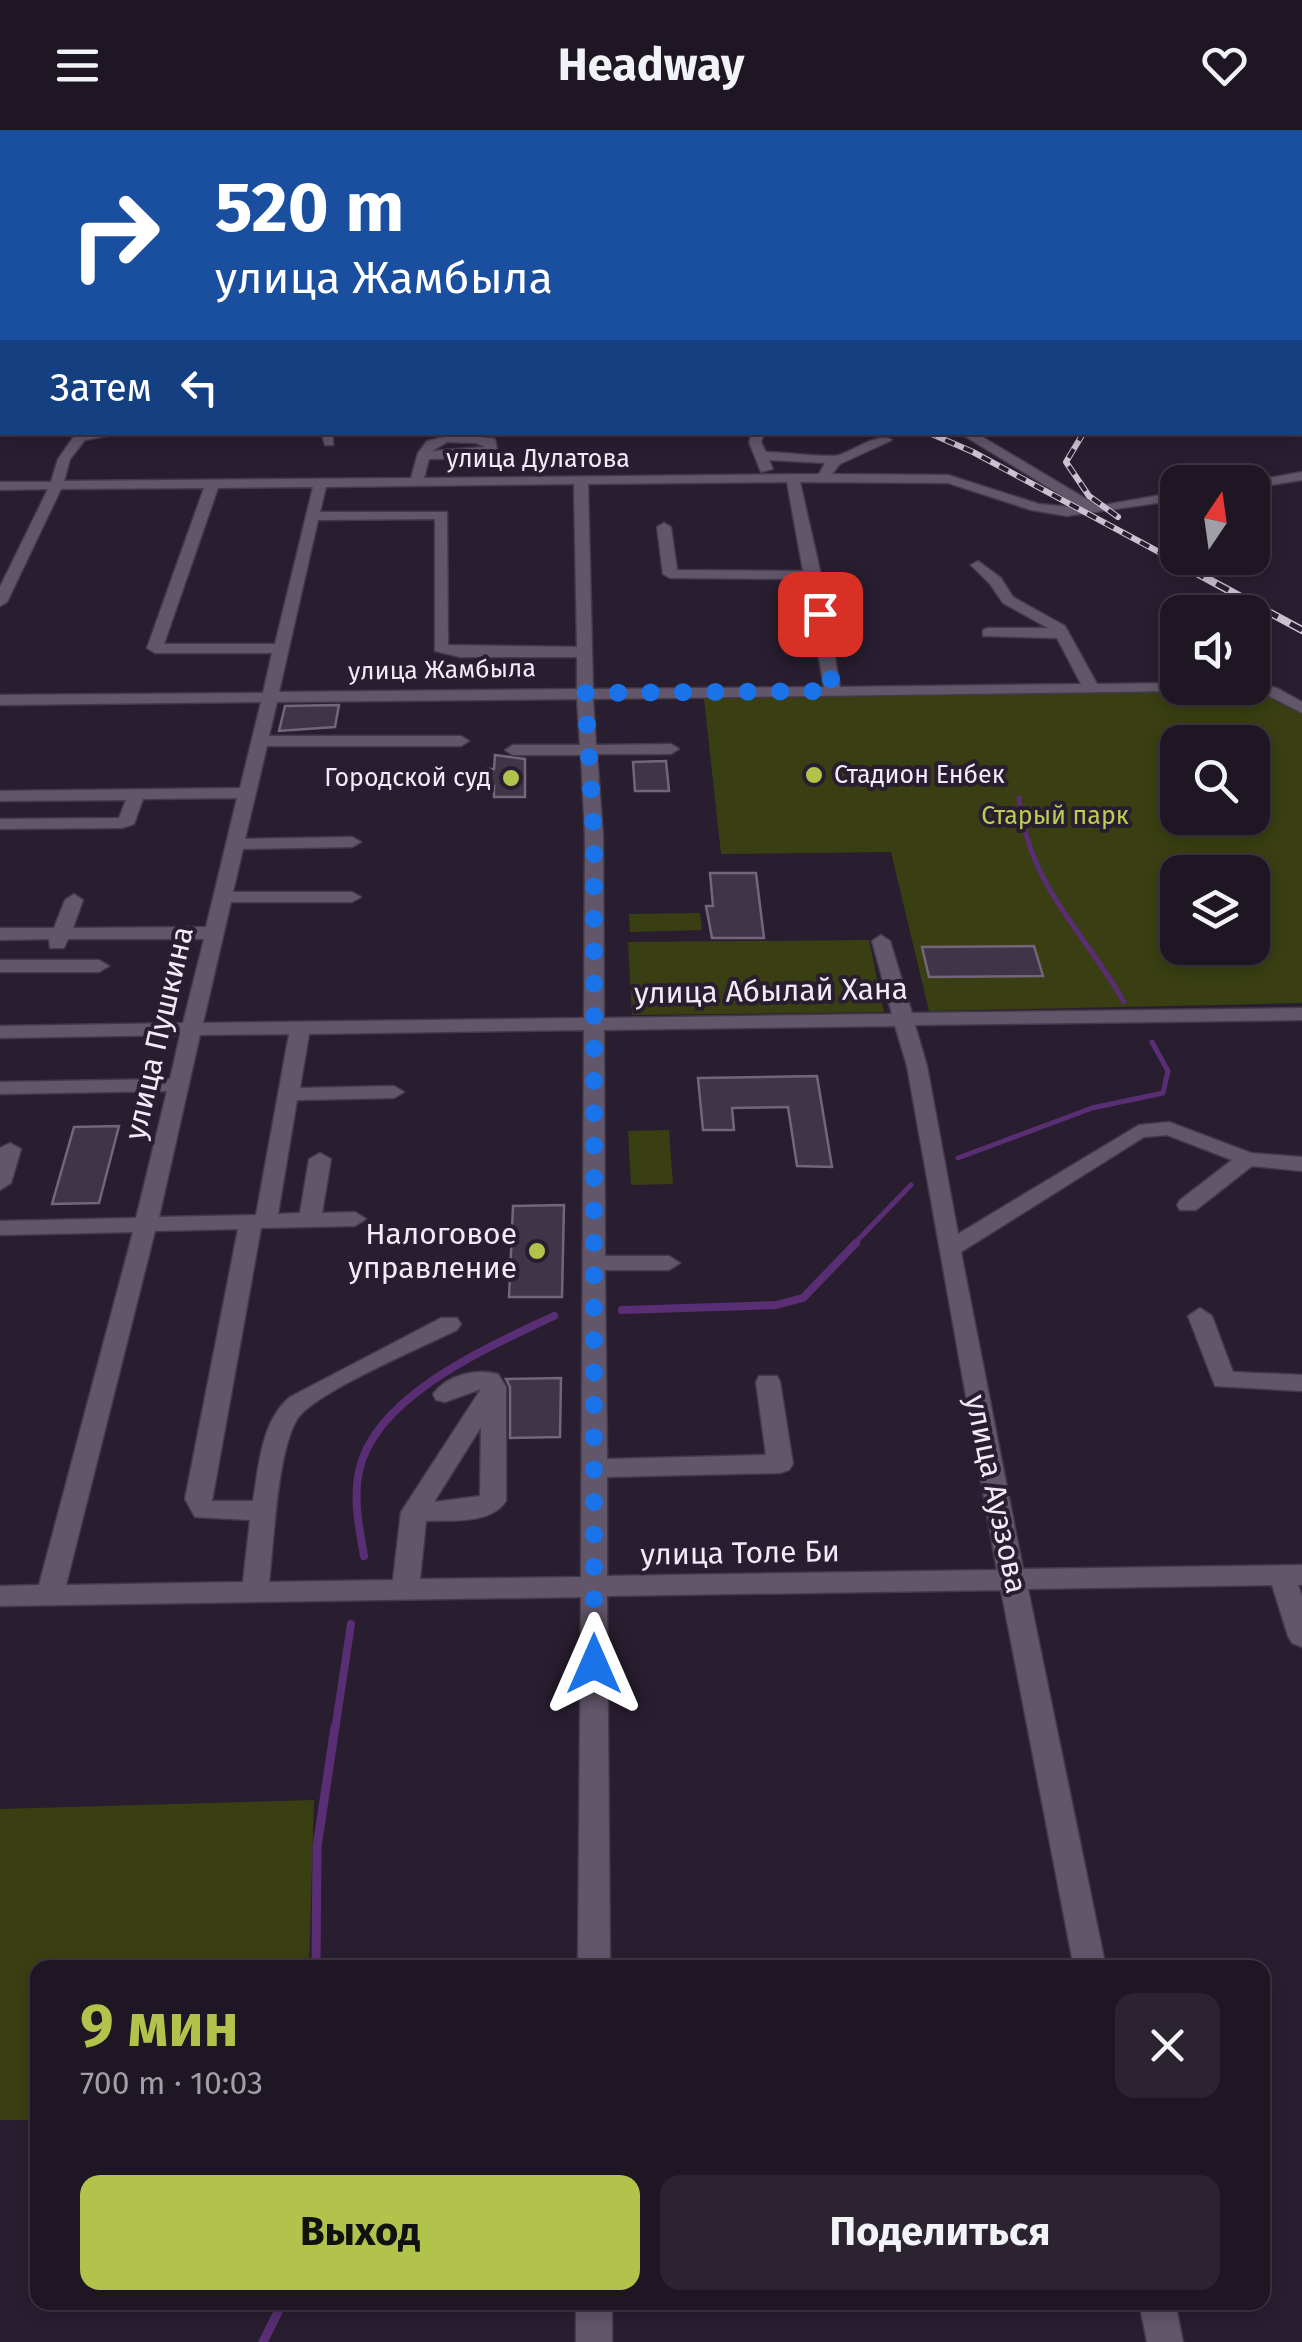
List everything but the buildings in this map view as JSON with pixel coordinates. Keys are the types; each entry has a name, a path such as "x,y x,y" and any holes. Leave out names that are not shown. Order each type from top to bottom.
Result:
{"street":[{"path":"0,602 64,459 83,435"},
{"path":"758,435 754,442 764,456 768,479"},
{"path":"826,479 825,470 835,461 886,440 867,435"},
{"path":"969,435 1093,509"},
{"path":"416,482 424,455"},
{"path":"764,456 820,456 835,461"},
{"path":"1270,481 1302,476"},
{"name":"улица Дулатова","path":"0,486 947,478 984,485 1030,506 1071,512 1160,499"},
{"path":"793,479 833,691"},
{"path":"581,481 585,693 594,836 594,1960"},
{"name":"улица Пушкина","path":"50,1595 146,1223 320,484"},
{"path":"212,485 154,648 282,649"},
{"path":"313,516 442,515 440,648 460,652 584,652"},
{"path":"664,527 666,569 673,575 814,575"},
{"path":"978,566 996,580 1008,600 1064,633 1091,688"},
{"path":"988,633 1064,633"},
{"name":"улица Жамбыла","path":"0,700 1160,688"},
{"path":"1270,691 1302,708"},
{"path":"259,741 461,740"},
{"path":"513,750 671,748"},
{"path":"0,796 249,793"},
{"path":"0,824 122,824 128,820 136,795"},
{"path":"236,844 352,842"},
{"path":"223,896 352,897"},
{"path":"46,965 74,900"},
{"path":"0,934 214,933"},
{"name":"улица Ауэзова","path":"881,941 905,1020 1088,1960"},
{"path":"0,966 99,966"},
{"name":"улица Абылай Хана","path":"0,1032 1302,1014"},
{"path":"264,1511 204,1510 198,1499 300,1026"},
{"path":"0,1088 177,1085"},
{"path":"288,1094 394,1092"},
{"path":"951,1248 1140,1131 1160,1127 1180,1130 1247,1159 1302,1164"},
{"path":"0,1183 10,1149"},
{"path":"310,1220 320,1159"},
{"path":"1188,1205 1247,1159"},
{"path":"1,1231 146,1223 355,1219"},
{"path":"594,1263 669,1263"},
{"path":"1200,1316 1224,1380 1302,1383"},
{"path":"255,1592 264,1511 285,1415 308,1396 448,1324"},
{"path":"414,1512 477,1510 493,1501 494,1386 489,1380 467,1381 445,1394"},
{"path":"595,1468 780,1464 768,1382"},
{"path":"405,1592 414,1512 494,1386"},
{"path":"1292,1575 1302,1636"},
{"name":"улица Толе Би","path":"0,1596 1292,1575"},
{"path":"594,2310 594,2342"},
{"path":"1159,2310 1165,2342"}],"green space":[{"name":"Старый парк","path":"1160,691 1160,705 1270,705 1270,694 1302,712 1302,1003 929,1011 891,852 721,854 704,699 895,696 893,692"},
{"path":"700,913 702,930 630,932 629,914"},
{"path":"869,940 884,1012 632,1015 628,942"},
{"path":"669,1130 673,1184 631,1185 628,1131"},
{"path":"314,1800 309,1960 30,1960 30,2120 0,2120 0,1809"}],"waterway":[{"path":"1019,798 1025,829 1046,882 1124,1002"},
{"path":"958,1158 1092,1108 1163,1093 1168,1071 1152,1042"},
{"path":"853,1245 911,1185"},
{"path":"622,1310 776,1305 803,1298 856,1243"},
{"path":"364,1556 357,1482 369,1444 387,1419 439,1376 554,1316"},
{"path":"335,1730 351,1624"},
{"path":"316,1960 317,1847 335,1727"},
{"path":"263,2342 279,2310"}],"railway":[{"path":"934,435 1160,553"},
{"path":"1082,435 1066,462 1089,496 1118,517"},
{"path":"1200,575 1302,630"}],"place":[{"name":"Стадион Енбек","path":"814,775"},
{"name":"Городской суд","path":"511,778"},
{"name":"Налоговое управление","path":"537,1251"}],"route":[{"path":"594,1664 594,836 585,693 833,691 820,614"}]}
